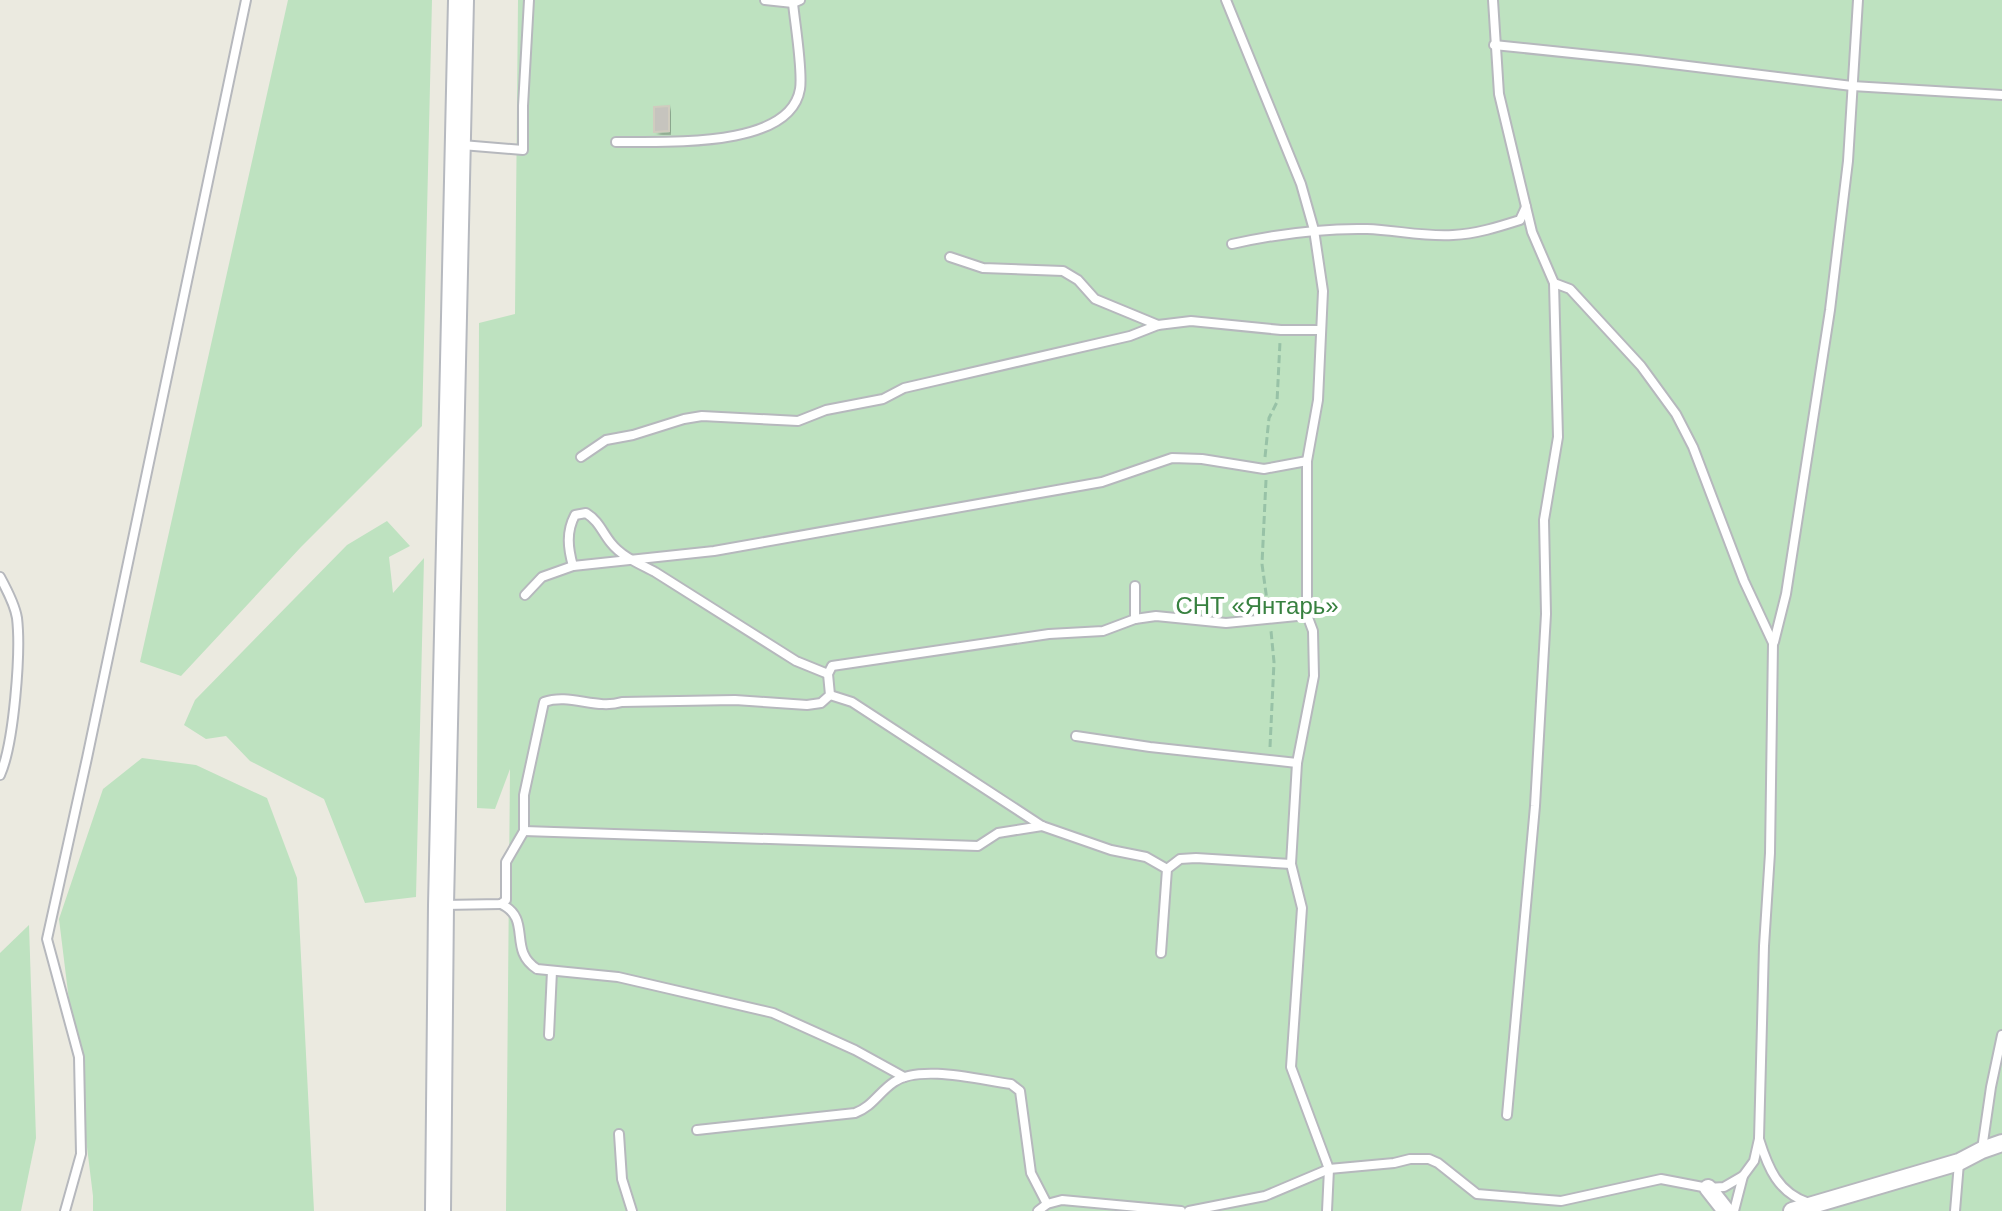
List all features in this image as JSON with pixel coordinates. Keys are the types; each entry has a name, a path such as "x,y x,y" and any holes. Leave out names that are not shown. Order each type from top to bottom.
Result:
{"main road":[{"path":"438,1211 441,905 461,0"}],"street":[{"path":"1792,1211 1959,1162 2002,1143"},
{"path":"1708,1188 1726,1211"}],"lane":[{"path":"65,1211 81,1154 79,1057 47,939 246,0"},
{"path":"457,145 523,150 529,0"},
{"path":"616,142 720,139 775,123 793,105 800,89 797,1 765,0"},
{"path":"1226,0 1301,184 1314,230 1323,291 1318,400 1307,461 1307,615 1313,631 1314,676 1297,763 1291,864 1302,908 1291,1067 1329,1169 1327,1211"},
{"path":"1493,0 1499,94 1532,232 1554,283 1558,437 1544,520 1546,614 1536,791 1507,1115"},
{"path":"1734,1211 1743,1176 1754,1161 1759,1139 1764,946 1770,853 1773,643 1786,594 1830,310 1848,161 1858,0"},
{"path":"1494,45 1852,86 2002,95"},
{"path":"1232,244 1284,232 1314,230 1367,229 1452,235 1483,231 1520,220 1526,206"},
{"path":"950,257 983,268 1063,271 1078,280 1095,299 1158,325"},
{"path":"1554,283 1570,289 1641,366 1676,414 1698,460 1744,581 1773,643"},
{"path":"581,457 606,440 702,416 798,421 826,410 883,399 904,388 1130,336 1158,325 1191,321 1281,330 1320,330"},
{"path":"525,595 542,577 573,566 714,551 1102,482 1172,458 1202,459 1264,469 1307,461"},
{"path":"573,566 568,550 570,526 575,515 586,513 596,519 612,544 632,560 796,661 828,674"},
{"path":"0,577 17,616 16,680 7,759 0,775"},
{"path":"1135,586 1135,619"},
{"path":"830,695 828,674 832,666 1049,634 1103,631 1135,619 1156,616 1226,623 1307,615"},
{"path":"501,904 506,900 506,862 524,831 524,795 544,702 557,698 608,706 622,702 735,700 807,705 821,703 830,695"},
{"path":"830,695 852,702 1042,826 1111,850 1146,857 1167,869"},
{"path":"1076,736 1297,763"},
{"path":"524,831 978,846 998,833 1042,826"},
{"path":"1161,953 1167,869 1180,859 1291,864"},
{"path":"441,905 501,904 513,909 518,919 521,951 530,965 537,969 618,977 773,1013 855,1050 904,1077"},
{"path":"549,1035 552,971"},
{"path":"1982,1150 2002,1035"},
{"path":"697,1130 855,1113 867,1109 893,1083 904,1077 937,1074 1011,1084 1020,1091 1031,1173 1047,1204"},
{"path":"619,1134 622,1179 632,1211"},
{"path":"1759,1139 1768,1166 1782,1188 1794,1198 1813,1205"},
{"path":"1189,1211 1265,1196 1329,1169 1429,1159 1477,1194 1561,1201 1661,1179 1708,1188 1724,1187 1743,1176"},
{"path":"1955,1211 1959,1162"},
{"path":"1038,1211 1047,1204 1062,1200 1181,1211"}],"path":[{"path":"1269,761 1274,662 1262,564 1264,469 1269,418 1277,402 1281,330"}],"green space":[{"path":"288,0 432,0 422,426 301,547 181,676 140,662"},
{"name":"СНТ «Янтарь»","path":"518,0 2002,0 2002,1211 506,1211 510,769 495,809 477,808 479,323 515,314"},
{"path":"387,521 410,546 389,557 393,593 424,558 416,897 365,903 324,799 250,761 226,736 206,739 184,725 195,700 347,545"},
{"path":"142,758 196,765 267,798 297,878 314,1211 93,1211 59,919 103,789"},
{"path":"29,925 36,1138 21,1211 0,1211 0,953"}],"building":[{"path":"669,106 669,131 654,132 654,107"}]}
